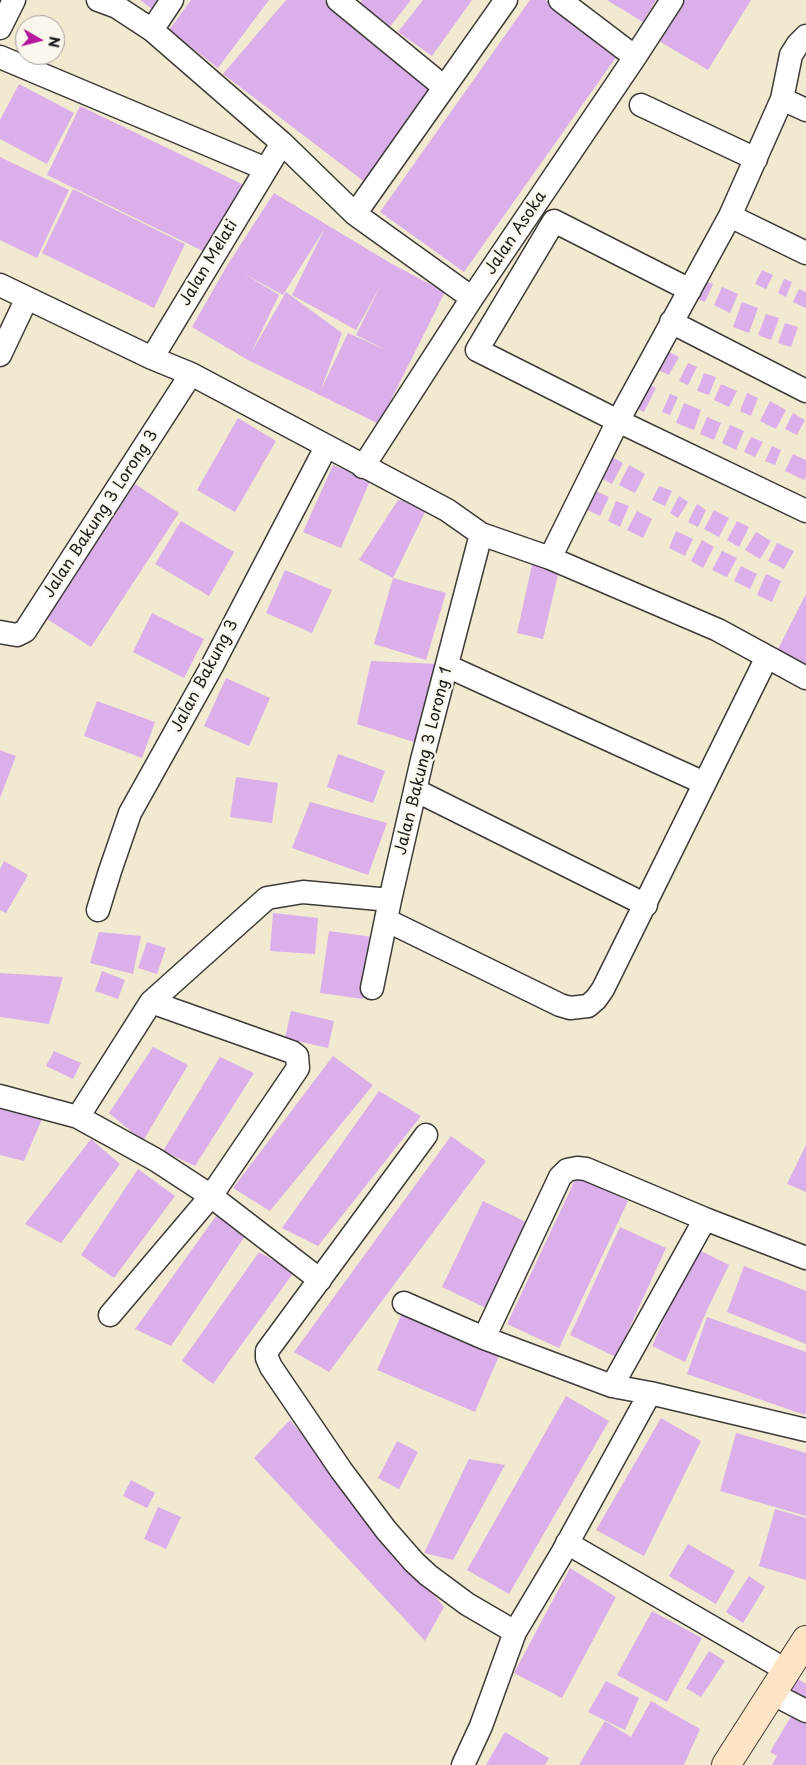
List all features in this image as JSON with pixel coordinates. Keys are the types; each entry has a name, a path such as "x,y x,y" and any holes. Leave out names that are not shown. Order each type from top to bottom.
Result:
{"street":[{"path":"0,28 14,0"},
{"path":"98,0 117,7 152,30 282,143 355,214 472,298"},
{"path":"152,30 172,0"},
{"path":"338,0 444,87"},
{"path":"355,214 506,0"},
{"path":"560,0 636,57"},
{"name":"Jalan Asoka","path":"363,467 472,298 636,57 672,0"},
{"path":"550,558 618,421 730,216 782,99 791,55 806,36"},
{"path":"0,57 266,169"},
{"path":"782,99 806,110"},
{"path":"640,105 756,159"},
{"name":"Jalan Melati","path":"152,358 282,143"},
{"path":"730,216 806,253"},
{"path":"690,290 554,221 477,350 618,421 806,511"},
{"path":"0,285 152,358 191,374 447,510 481,534 550,558 718,630 806,678"},
{"path":"0,355 27,298"},
{"path":"671,322 806,391"},
{"name":"Jalan Bakung 3 Lorong 3","path":"0,632 16,635 25,631 191,374"},
{"name":"Jalan Bakung 3","path":"98,910 130,813 212,666 326,447"},
{"name":"Jalan Bakung 3 Lorong 1","path":"372,988 415,790 481,534"},
{"path":"78,1117 151,1002 267,898 303,892 388,910 560,1005 570,1008 588,1006 596,999 646,905 768,657"},
{"path":"447,666 704,784"},
{"path":"415,790 646,905"},
{"path":"110,1315 211,1196 298,1068 297,1056 292,1052 151,1002"},
{"path":"0,1096 78,1117 156,1160 211,1196 320,1280"},
{"path":"426,1135 267,1351 267,1358 271,1367 342,1470 386,1530 414,1562 467,1604 515,1632"},
{"path":"484,1338 560,1177 568,1170 577,1168 586,1170 806,1258"},
{"path":"612,1386 705,1219"},
{"path":"404,1303 484,1338 612,1386 650,1393 806,1430"},
{"path":"463,1765 481,1726 515,1632 567,1543 650,1393"},
{"path":"567,1543 786,1670"},
{"path":"726,1765 806,1640"},
{"path":"771,1693 806,1710"}],"building":[{"path":"140,0 159,0 152,9"},
{"path":"191,0 269,0 218,68 169,30"},
{"path":"286,0 324,0 429,88 366,183 223,74"},
{"path":"362,0 411,0 389,28 360,3"},
{"path":"423,0 472,0 432,56 398,32"},
{"path":"530,0 545,0 619,53 464,272 380,212"},
{"path":"607,0 656,0 643,22"},
{"path":"683,0 751,0 708,70 659,41"},
{"path":"19,84 74,113 47,164 0,139 0,120"},
{"path":"80,106 242,184 209,254 47,175"},
{"path":"0,157 69,190 37,258 0,240"},
{"path":"73,189 185,244 154,308 42,253"},
{"path":"274,193 392,264 445,292 379,424 248,360 192,327 228,264","holes":["325,228 292,295 356,330 381,285 356,335 388,351 348,333 320,392 342,333 286,292 250,355 279,295 243,273 283,295"]},
{"path":"762,270 773,275 766,289 755,284"},
{"path":"700,279 713,284 705,302 693,297"},
{"path":"784,279 792,282 786,297 778,293"},
{"path":"722,287 738,294 730,313 714,305"},
{"path":"799,289 806,292 806,308 793,302"},
{"path":"742,302 758,308 749,333 733,327"},
{"path":"766,314 779,318 771,340 758,335"},
{"path":"785,323 798,327 791,347 778,343"},
{"path":"664,349 679,357 669,375 654,368"},
{"path":"688,363 697,367 688,385 679,381"},
{"path":"704,373 716,377 709,395 697,391"},
{"path":"644,382 656,388 644,412 632,406"},
{"path":"721,384 737,391 729,407 714,400"},
{"path":"747,393 758,398 751,416 740,411"},
{"path":"670,394 678,397 670,415 662,412"},
{"path":"770,401 786,410 776,429 760,421"},
{"path":"684,403 701,410 694,430 676,423"},
{"path":"793,413 805,420 797,435 785,429"},
{"path":"707,417 721,423 714,440 700,434"},
{"path":"238,418 276,441 235,512 197,490"},
{"path":"730,425 744,431 736,450 722,443"},
{"path":"751,437 763,442 755,457 744,452"},
{"path":"772,446 781,450 775,465 765,461"},
{"path":"793,454 806,460 806,476 804,480 785,471"},
{"path":"608,455 623,463 612,484 597,476"},
{"path":"333,465 370,481 341,548 303,532"},
{"path":"629,465 645,474 635,493 619,485"},
{"path":"135,484 179,513 91,647 47,619"},
{"path":"659,486 672,491 665,506 652,500"},
{"path":"592,489 609,497 600,516 583,508"},
{"path":"679,496 688,502 678,518 670,513"},
{"path":"398,500 429,504 393,578 359,560"},
{"path":"616,501 629,506 620,527 608,521"},
{"path":"697,504 706,510 698,527 688,522"},
{"path":"714,510 729,518 719,537 704,529"},
{"path":"637,511 652,519 643,538 627,530"},
{"path":"181,521 234,552 209,596 155,564"},
{"path":"737,521 749,527 739,547 727,540"},
{"path":"676,531 693,539 685,556 669,548"},
{"path":"756,532 771,541 760,559 745,550"},
{"path":"702,540 714,547 703,568 691,561"},
{"path":"777,543 794,551 784,569 768,561"},
{"path":"722,551 737,558 727,577 712,570"},
{"path":"533,560 560,566 543,639 517,633"},
{"path":"741,566 757,574 750,589 734,581"},
{"path":"285,570 332,590 312,633 266,613"},
{"path":"766,574 781,581 772,602 757,595"},
{"path":"393,578 446,593 426,660 374,644"},
{"path":"806,594 806,665 777,651"},
{"path":"152,613 204,639 184,678 133,652"},
{"path":"371,661 439,664 417,743 357,724"},
{"path":"226,678 270,698 249,746 204,726"},
{"path":"97,701 155,722 142,758 84,736"},
{"path":"0,750 16,756 0,798"},
{"path":"338,754 385,771 373,803 327,787"},
{"path":"236,777 278,783 272,823 230,817"},
{"path":"310,802 387,823 368,875 292,848"},
{"path":"4,861 28,875 6,913 0,910 0,869"},
{"path":"273,913 318,918 315,954 270,951"},
{"path":"329,931 372,937 363,999 320,993"},
{"path":"99,932 141,936 133,974 90,963"},
{"path":"147,942 166,948 157,974 138,968"},
{"path":"102,971 125,980 118,999 95,991"},
{"path":"0,973 63,977 49,1024 0,1017"},
{"path":"291,1011 334,1021 328,1048 285,1038"},
{"path":"153,1047 188,1065 143,1141 109,1113"},
{"path":"54,1051 81,1063 73,1079 46,1066"},
{"path":"333,1056 373,1085 270,1211 233,1188"},
{"path":"220,1057 254,1073 195,1166 163,1151"},
{"path":"379,1091 421,1116 318,1246 282,1228"},
{"path":"0,1104 45,1112 24,1161 0,1155"},
{"path":"451,1136 486,1161 329,1372 294,1352"},
{"path":"91,1139 120,1164 61,1243 25,1224"},
{"path":"806,1145 806,1192 787,1184"},
{"path":"138,1169 175,1196 114,1278 81,1255"},
{"path":"577,1176 628,1201 559,1348 507,1324"},
{"path":"483,1201 528,1223 486,1308 442,1287"},
{"path":"216,1216 247,1233 171,1346 135,1329"},
{"path":"620,1227 666,1248 616,1357 570,1335"},
{"path":"697,1249 729,1265 685,1362 652,1346"},
{"path":"259,1252 294,1272 213,1384 182,1361"},
{"path":"744,1266 806,1291 806,1344 727,1312"},
{"path":"404,1309 501,1351 475,1412 377,1370"},
{"path":"707,1317 806,1352 805,1415 687,1374"},
{"path":"566,1396 609,1421 509,1594 467,1570"},
{"path":"661,1418 701,1441 644,1556 596,1530"},
{"path":"290,1420 444,1607 425,1641 254,1458"},
{"path":"736,1433 806,1453 806,1516 720,1491"},
{"path":"397,1441 418,1452 399,1489 378,1478"},
{"path":"469,1459 505,1465 453,1560 424,1553"},
{"path":"131,1480 155,1493 147,1508 123,1496"},
{"path":"158,1507 181,1517 166,1549 144,1539"},
{"path":"775,1509 806,1518 806,1580 759,1566"},
{"path":"688,1544 735,1571 716,1604 669,1576"},
{"path":"570,1568 616,1597 562,1698 514,1673"},
{"path":"749,1576 765,1587 743,1623 726,1612"},
{"path":"652,1611 702,1638 667,1702 617,1675"},
{"path":"709,1651 725,1661 701,1697 686,1688"},
{"path":"796,1678 806,1684 806,1704 787,1692"},
{"path":"606,1681 639,1698 625,1730 588,1712"},
{"path":"651,1701 700,1729 684,1765 579,1765 605,1721 631,1737"},
{"path":"796,1708 806,1714 806,1765 772,1765 777,1756 770,1752"},
{"path":"505,1732 549,1758 545,1765 486,1765"}]}
